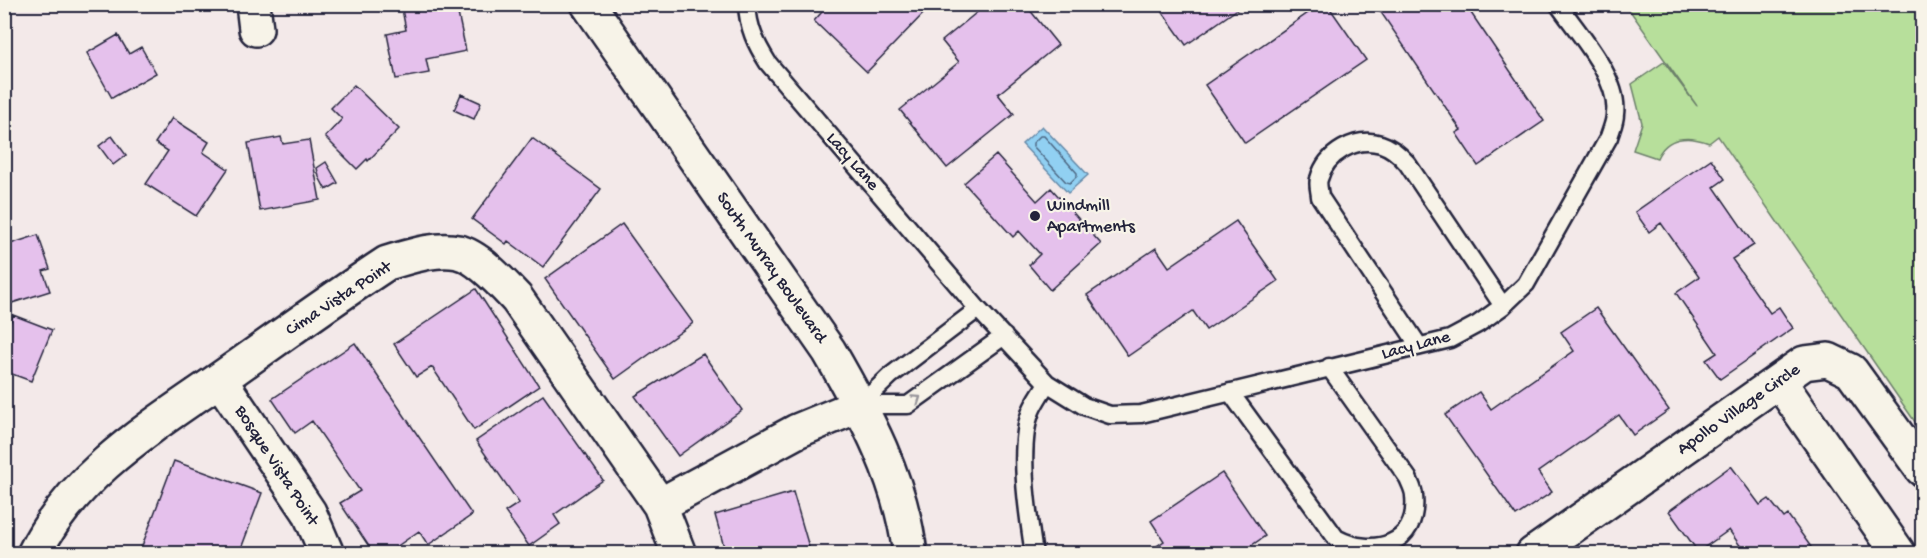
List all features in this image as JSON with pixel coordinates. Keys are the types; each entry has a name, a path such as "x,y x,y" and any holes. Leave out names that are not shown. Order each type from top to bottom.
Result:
{"street":[{"name":"South Murray Boulevard","path":"588,4 822,342 860,405 888,466 901,503 910,554"},
{"name":"Cima Vista Point","path":"47,549 63,507 85,481 117,453 387,263 438,252 458,252 480,264 517,299 660,505 679,554"},
{"name":"Apollo Village Circle","path":"1533,554 1804,363 1828,360 1851,371 1923,469"},
{"name":"Bosque Vista Point","path":"220,380 309,512 327,554"},
{"path":"1779,381 1899,554"},
{"path":"660,505 797,431 860,405"}],"lane":[{"name":"Lacy Lane","path":"747,4 754,40 768,63 978,309 1047,383 1084,406 1110,415 1141,414 1450,339 1478,324 1503,306 1526,284 1609,137 1616,114 1615,95 1607,74 1558,4"},
{"path":"1419,346 1320,197 1318,180 1328,163 1340,150 1352,144 1368,141 1383,144 1397,152 1407,163 1503,306"},
{"path":"860,405 890,376 978,309"},
{"path":"860,405 908,405 1004,336"},
{"path":"1230,392 1336,538 1348,548 1364,552 1392,547 1410,526 1414,512 1414,494 1408,478 1329,367"},
{"path":"1034,554 1026,505 1024,442 1031,411 1047,383"}],"green space":[{"path":"1626,5 1922,5 1922,432 1718,136 1709,143 1686,138 1672,141 1666,145 1657,158 1633,150 1642,123 1632,84 1664,62 1697,106"}],"water":[{"path":"1042,126 1088,175 1068,193 1022,144"}],"building":[{"path":"401,4 456,4 466,51 426,59 429,73 396,79 387,34 406,30"},
{"path":"829,4 918,4 925,12 867,72 814,21"},
{"path":"987,4 1025,4 1058,45 998,94 1014,114 947,168 900,110 959,62 942,41"},
{"path":"1157,4 1237,4 1239,8 1186,45"},
{"path":"1321,4 1327,4 1366,60 1245,143 1205,85"},
{"path":"1383,4 1465,4 1544,121 1478,166 1456,133 1461,130 1378,8"},
{"path":"118,35 129,54 141,47 156,73 112,98 87,53"},
{"path":"354,85 399,129 357,169 325,137 342,119 331,108"},
{"path":"461,94 481,103 474,119 454,110"},
{"path":"172,118 209,142 203,152 228,169 196,216 146,184 168,151 155,143"},
{"path":"112,136 126,155 113,165 99,146"},
{"path":"281,137 283,144 309,140 320,200 260,211 248,143"},
{"path":"532,138 601,189 543,267 508,241 506,244 472,219"},
{"name":"Windmill Apartments","path":"996,155 1037,201 1051,188 1101,244 1050,290 1029,265 1040,254 1019,231 1013,237 964,183"},
{"path":"1711,159 1725,179 1714,187 1754,245 1732,259 1770,313 1779,307 1793,328 1720,379 1706,360 1717,353 1676,293 1699,277 1661,223 1649,232 1635,212"},
{"path":"326,162 338,183 326,190 317,168"},
{"path":"1236,221 1278,281 1206,330 1193,311 1128,356 1087,295 1156,248 1169,267"},
{"path":"622,224 693,323 615,379 545,279"},
{"path":"38,235 50,269 43,271 50,291 12,303 8,291 4,292 4,246"},
{"path":"476,289 539,386 474,430 432,367 416,377 394,344"},
{"path":"1596,308 1669,410 1633,435 1619,415 1538,472 1552,492 1516,516 1445,415 1479,392 1491,409 1574,351 1561,332"},
{"path":"13,315 52,330 31,381 4,371 4,325 9,326"},
{"path":"355,343 472,515 428,545 419,531 386,554 374,554 340,503 360,491 312,421 295,433 272,399"},
{"path":"703,354 742,410 678,456 635,396"},
{"path":"543,395 603,480 554,515 560,524 529,546 505,512 519,503 476,441"},
{"path":"174,461 262,493 239,554 139,554"},
{"path":"1731,466 1760,505 1769,499 1784,518 1788,515 1816,554 1746,554 1729,530 1698,552 1669,511"},
{"path":"1222,473 1265,536 1239,554 1145,554 1164,541 1151,521"},
{"path":"793,492 811,554 726,554 715,515"}],"place":[{"name":"Windmill Apartments","path":"1035,216"}]}
